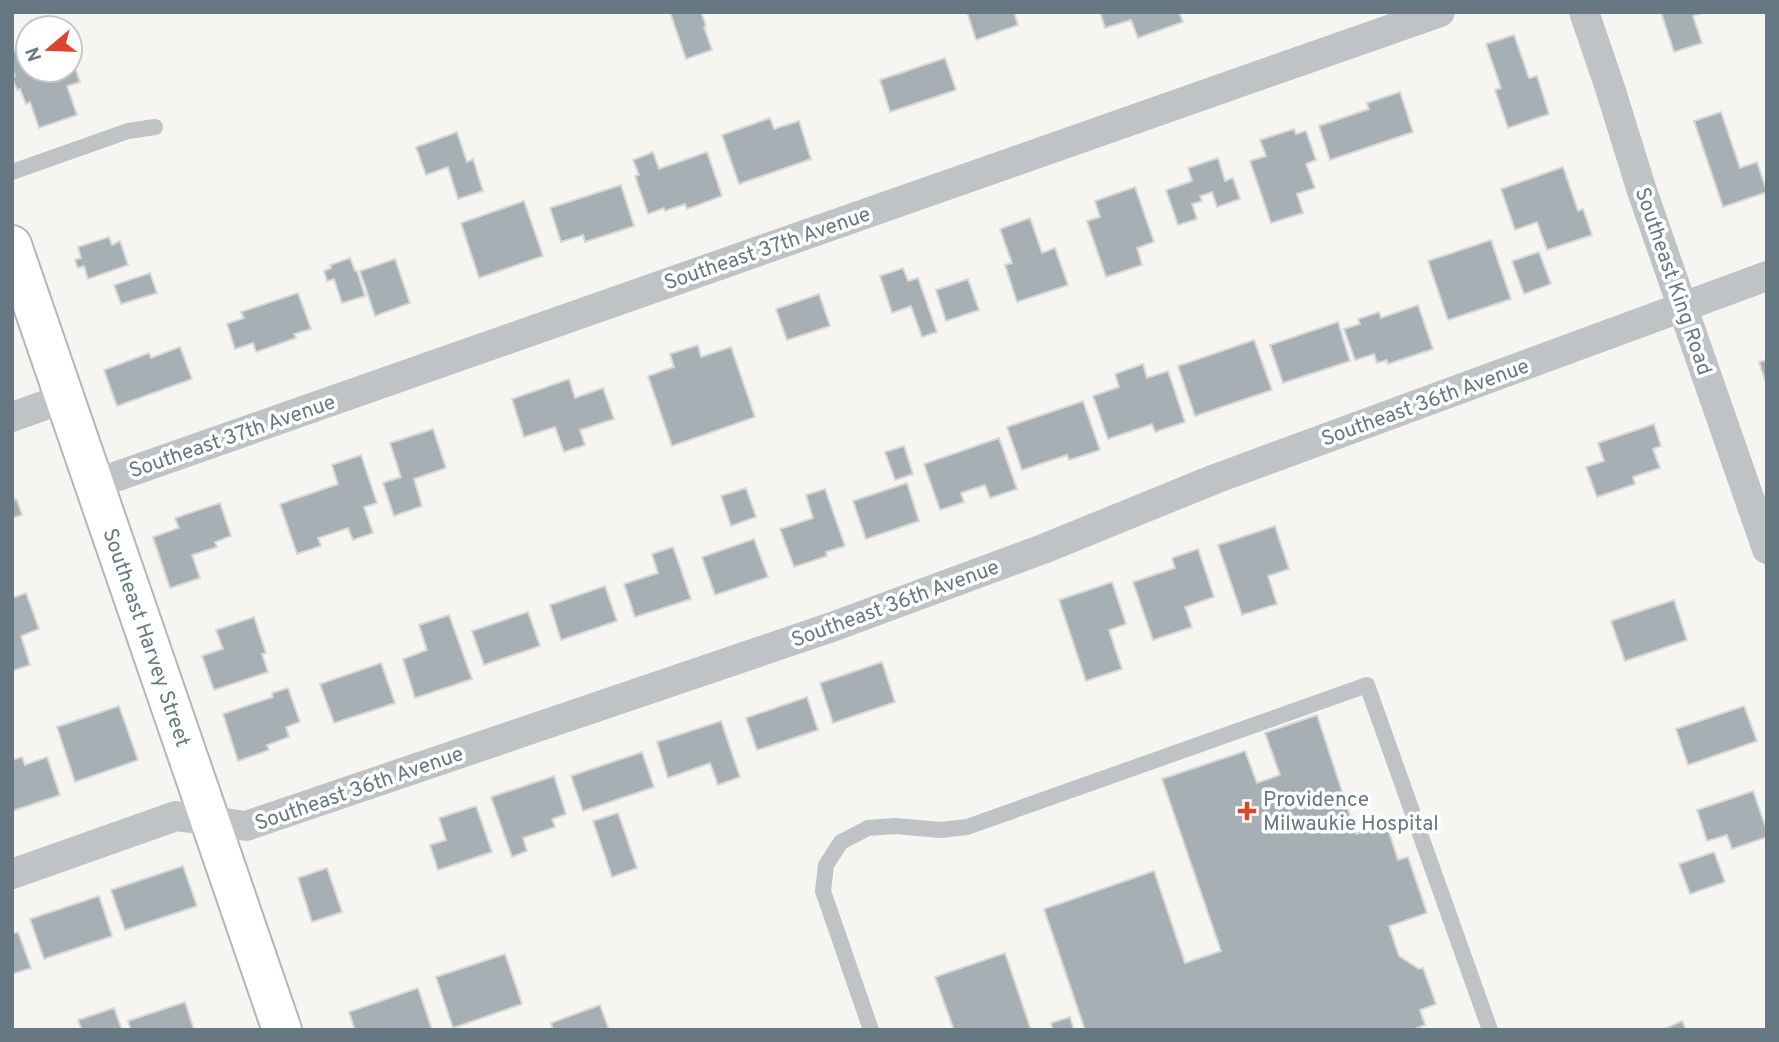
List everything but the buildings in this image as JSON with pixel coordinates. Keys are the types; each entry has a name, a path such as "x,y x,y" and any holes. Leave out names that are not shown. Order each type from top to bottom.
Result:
{"street":[{"name":"Southeast 37th Avenue","path":"95,484 1440,12"},
{"name":"Southeast King Road","path":"1584,12 1641,188 1767,549"},
{"name":"Southeast Harvey Street","path":"12,245 282,1030"},
{"name":"Southeast 36th Avenue","path":"12,874 176,816 246,826 832,627 1043,549 1228,474 1767,276"},
{"path":"12,416 65,398"}],"lane":[{"path":"12,172 128,131 155,127"},
{"path":"871,1030 823,891 826,865 841,842 868,828 895,826 941,830 967,827 1367,685 1490,1030"}],"place":[{"name":"Providence Milwaukie Hospital","path":"1247,811"}]}
